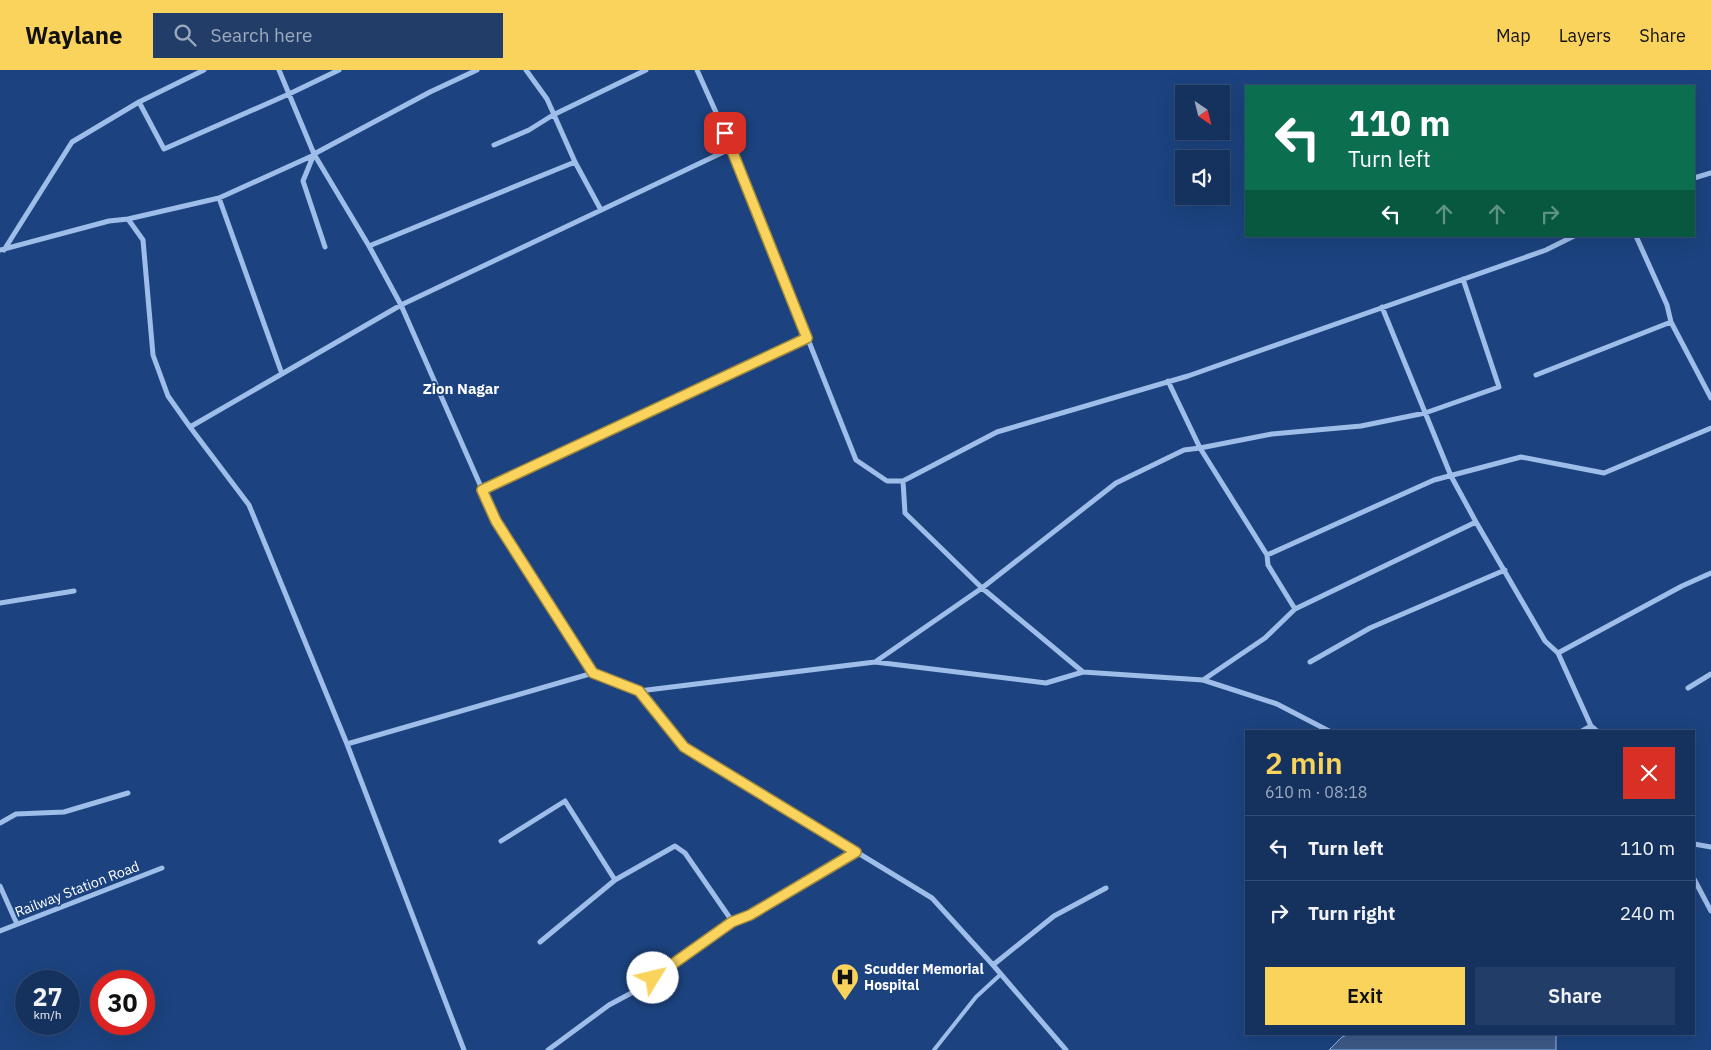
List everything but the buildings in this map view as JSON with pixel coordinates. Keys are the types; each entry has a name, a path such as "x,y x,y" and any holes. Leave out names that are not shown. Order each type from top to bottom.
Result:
{"street":[{"path":"2,250 72,142 139,102 204,70"},
{"path":"279,70 314,154 369,246 401,305 496,521 593,673 639,691 875,662 1046,683 1084,672 1203,680 1277,704 1327,730"},
{"path":"139,102 164,149 290,94 338,70"},
{"path":"2,250 109,221 128,219 219,198 314,154 430,92 477,70"},
{"path":"526,70 547,99 553,115 601,210"},
{"path":"494,146 646,70"},
{"path":"697,70 732,148 856,460 887,481 903,481 997,432 1168,382 1546,250 1572,237"},
{"path":"190,427 401,305 732,148"},
{"path":"314,154 303,181 324,247"},
{"path":"369,246 576,162"},
{"path":"1695,178 1711,172"},
{"path":"219,198 282,374"},
{"path":"128,219 143,240 153,355 168,396 249,505 347,744 464,1050"},
{"path":"1636,237 1667,305 1671,322 1711,398"},
{"path":"875,662 982,588 1116,483 1184,450 1272,434 1361,426 1425,413 1499,387 1463,279"},
{"path":"1382,307 1451,476 1545,641 1558,653 1591,726 1596,730"},
{"path":"1536,375 1671,322"},
{"path":"482,490 807,338"},
{"path":"1168,382 1200,448 1266,555 1268,564 1295,609"},
{"path":"1266,555 1434,480 1521,457 1604,474 1711,428"},
{"path":"903,481 905,513 982,588 1084,672"},
{"path":"1203,680 1265,638 1295,609 1476,522"},
{"path":"1310,662 1370,628 1505,570"},
{"path":"1558,653 1682,586 1711,573"},
{"path":"0,603 74,591"},
{"path":"347,744 593,673"},
{"path":"1688,688 1711,674"},
{"path":"639,691 684,747 932,898 1001,974 1066,1050"},
{"path":"1584,730 1591,726"},
{"path":"0,823 16,814 64,812 128,792"},
{"path":"501,842 565,801 615,880"},
{"path":"1695,844 1711,847"},
{"path":"540,942 615,880 675,846 686,853 732,922"},
{"path":"548,1050 609,1005 637,990 732,922 750,915 856,852"},
{"name":"Railway Station Road","path":"0,931 162,868"},
{"path":"1695,881 1711,911"},
{"path":"0,886 17,924"},
{"path":"993,965 1054,916 1106,888"}],"lane":[{"path":"934,1050 976,997 1001,974"}],"water":[{"path":"1347,1035 1556,1035 1556,1050 1329,1050 1342,1037"}],"place":[{"name":"Scudder Memorial Hospital","path":"845,1001"}],"district":[{"name":"Zion Nagar","path":"461,388"}],"route":[{"path":"653,978 732,922 750,915 856,852 684,747 639,691 593,673 496,521 482,490 807,338 725,133"}]}
